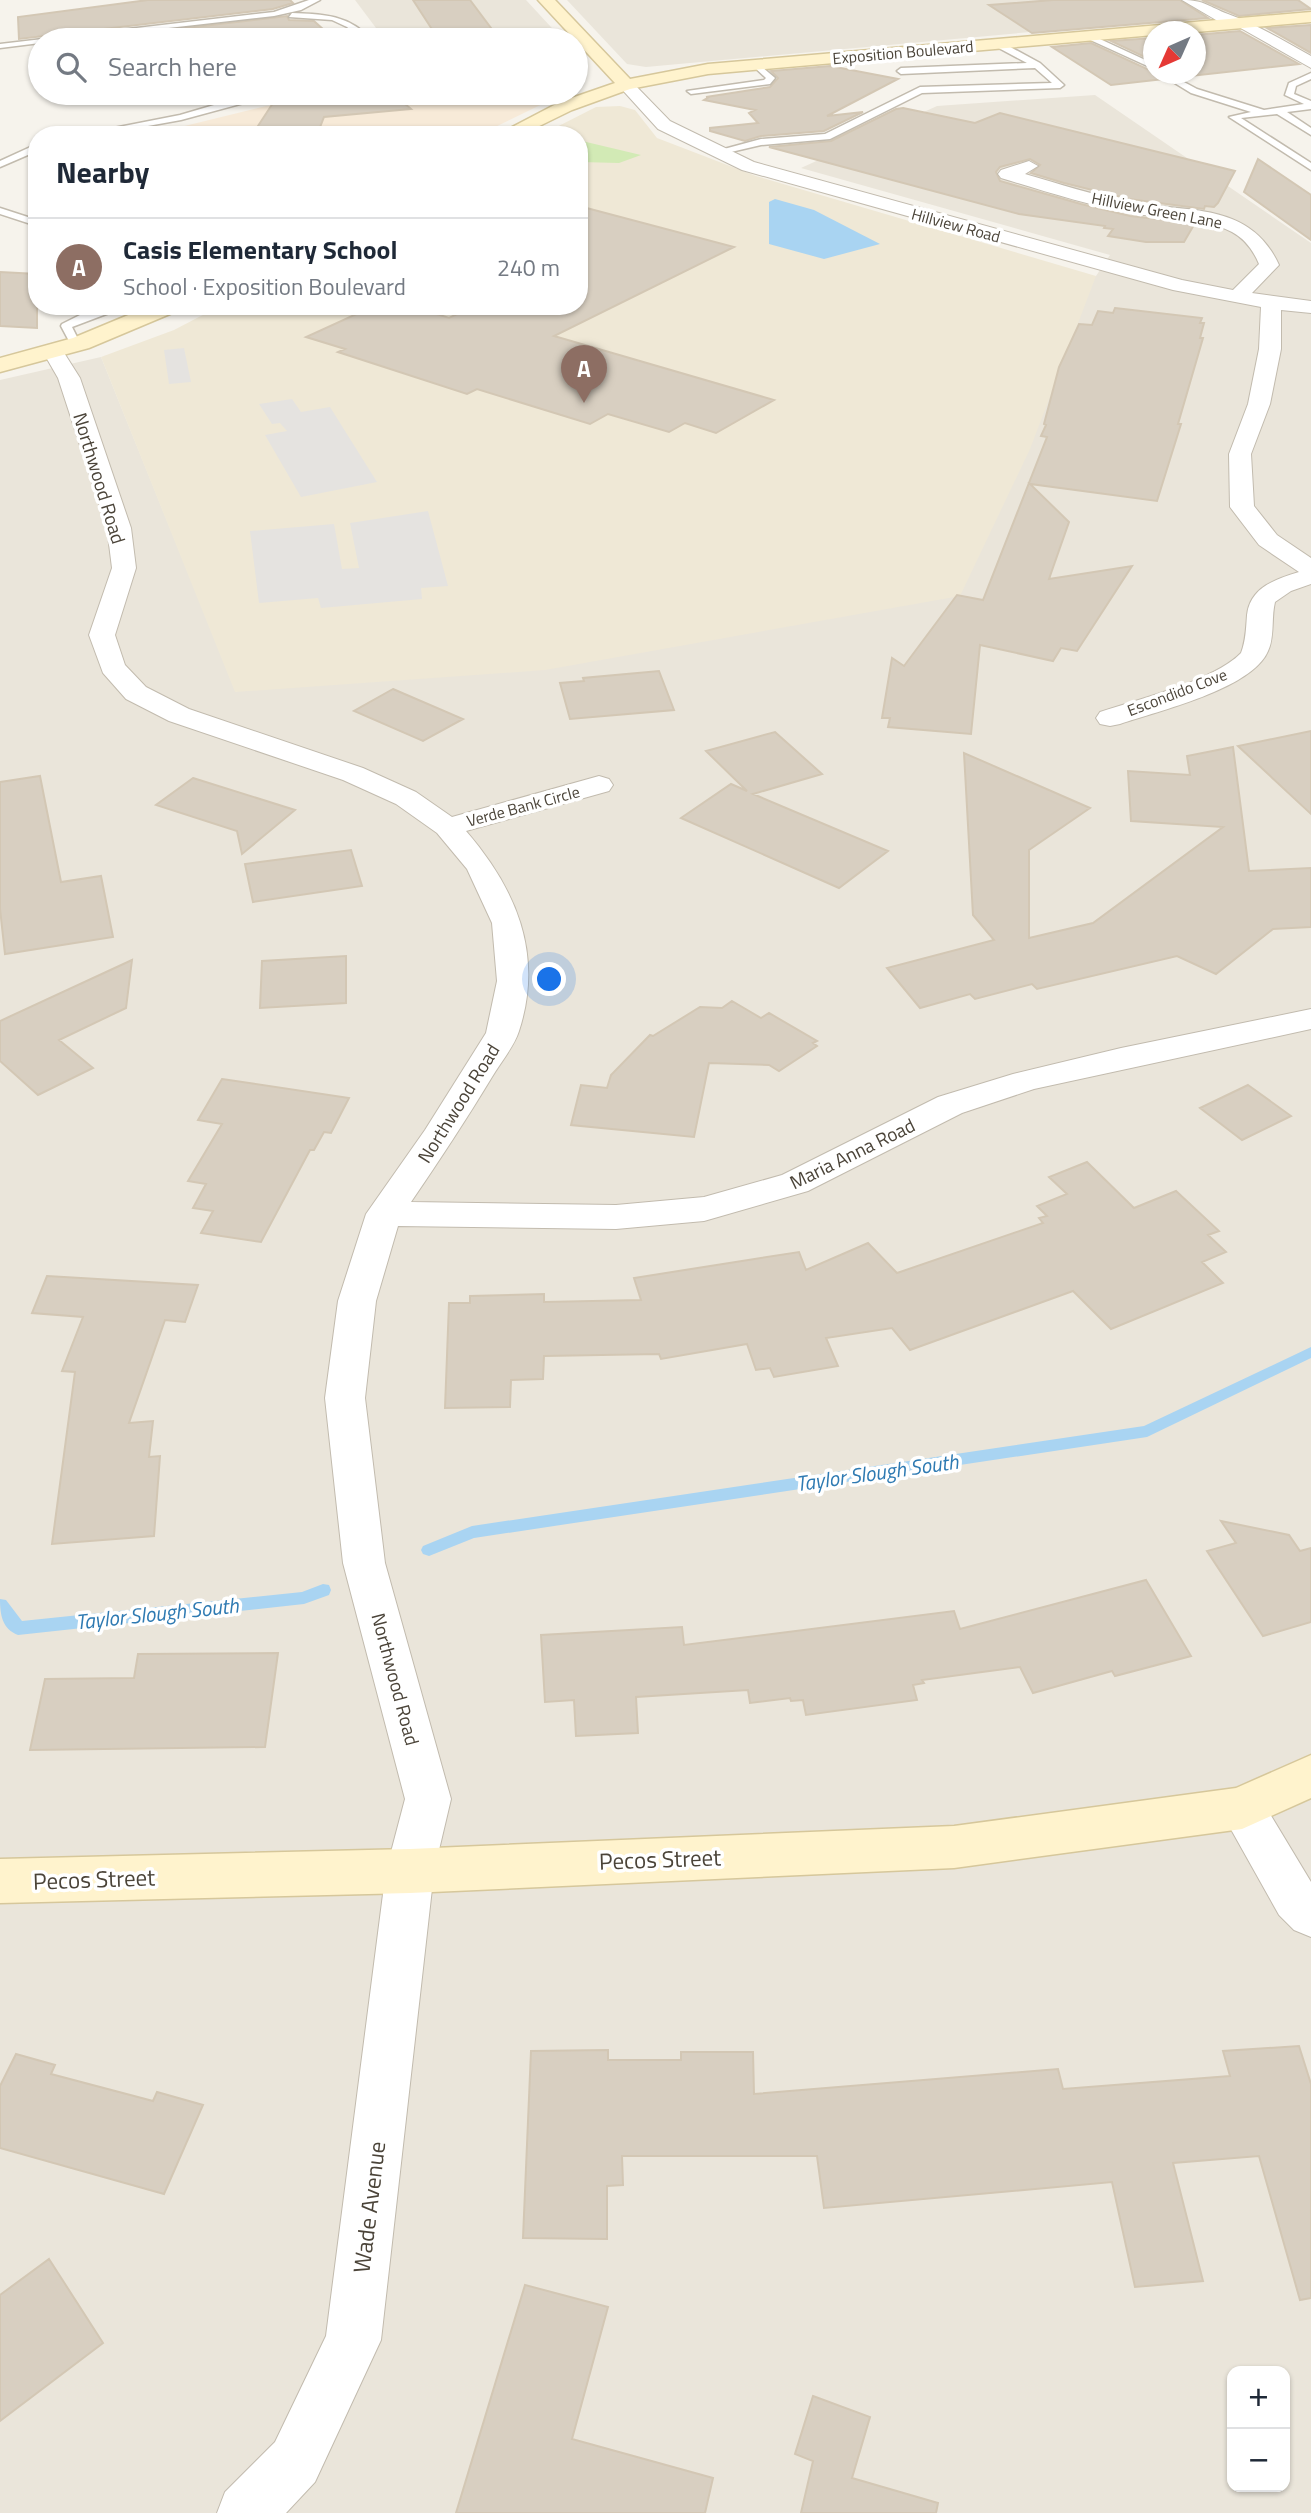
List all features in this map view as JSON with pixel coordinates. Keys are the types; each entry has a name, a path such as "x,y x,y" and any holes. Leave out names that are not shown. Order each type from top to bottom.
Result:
{"street":[{"path":"546,0 572,28"},
{"path":"1190,0 1221,17 1242,23 1311,63"},
{"name":"Exposition Boulevard","path":"588,98 626,85 708,69 1311,17"},
{"path":"588,45 626,85"},
{"name":"Hillview Road","path":"626,85 664,125 748,166 1180,286 1270,303 1311,307"},
{"name":"Exposition Boulevard","path":"525,126 569,105"},
{"name":"Hillview Green Lane","path":"1029,166 1007,174 1129,208 1176,212 1229,223 1252,236 1262,248 1269,265 1237,297"},
{"path":"1270,303 1270,349 1259,404 1240,454 1242,507 1268,540 1311,569"},
{"path":"0,365 54,352 151,315"},
{"name":"Northwood Road","path":"54,352 69,378 119,528 124,568 102,635 112,667 136,693 179,715 353,774 406,798 447,827 481,867 507,923 513,981 502,1033 439,1136 384,1214 357,1301 345,1398 364,1563 428,1799 410,1871"},
{"name":"Escondido Cove","path":"1110,718 1216,680 1249,662 1261,639 1260,611 1265,597 1283,586 1311,576"},
{"name":"Verde Bank Circle","path":"447,827 599,785"},
{"name":"Maria Anna Road","path":"384,1214 615,1217 704,1209 795,1183 950,1105 987,1093 1121,1058 1311,1019"},
{"name":"Pecos Street","path":"0,1881 410,1871 954,1847 1242,1808 1311,1775"},
{"path":"1242,1808 1296,1900 1311,1915"},
{"name":"Wade Avenue","path":"246,2513 295,2462 354,2340 410,1871"}],"lane":[{"path":"149,28 274,14 316,0"},
{"path":"274,14 338,19 351,23 356,28"},
{"path":"1089,36 1143,62"},
{"path":"0,46 28,42"},
{"path":"718,152 761,142 827,137 920,90 1060,85 1037,65 998,44"},
{"path":"884,54 920,90"},
{"path":"691,92 767,82 771,78 756,65"},
{"path":"901,71 1037,65"},
{"path":"1311,76 1292,85 1289,95 1311,105"},
{"path":"1182,84 1195,91 1264,113"},
{"path":"132,126 181,117 223,105"},
{"path":"1311,105 1233,117 1311,167"},
{"path":"1279,111 1311,132"},
{"path":"0,164 28,151"},
{"path":"0,211 28,220"},
{"path":"81,343 73,339 66,326 89,315"},
{"path":"128,315 141,320"}],"shaded area":[{"path":"355,0 526,0 552,28 376,28"},
{"path":"567,0 1205,0 1229,14 646,67 627,64"},
{"path":"1095,95 1311,243 1311,2513 0,2513 0,380 101,357 236,692 1096,276 1110,255 801,168 937,106"},
{"path":"540,105 497,126 185,126 266,106"},
{"path":"620,106 635,110 657,138 756,176 1096,276 1030,449 960,596 545,670 235,692 101,357 174,330 203,315 588,315 588,126 559,126 596,107"},
{"path":"184,348 191,382 169,384 164,350"},
{"path":"292,399 301,412 330,407 377,482 301,497 265,435 287,431 280,423 272,424 259,404"},
{"path":"428,511 448,586 421,588 422,599 321,608 318,598 259,603 250,531 334,524 342,569 359,568 350,523"}],"green space":[{"path":"588,142 641,155 619,163 588,162"}],"water":[{"path":"775,199 814,210 880,244 824,259 769,244 769,202"}],"building":[{"path":"148,0 290,0 293,3 273,9 112,28 28,28 28,38 19,39 18,17"},
{"path":"413,0 470,0 491,28 431,28"},
{"path":"1053,0 1180,0 1208,18 1143,21 1143,24 1032,33 989,5"},
{"path":"1202,0 1298,0 1311,9 1239,16"},
{"path":"287,16 289,20 314,21 322,28 186,28"},
{"path":"1311,25 1311,53 1267,28"},
{"path":"1240,31 1299,64 1206,74 1206,34"},
{"path":"1143,39 1143,56 1111,41"},
{"path":"1091,43 1143,67 1143,81 1111,85 1052,47"},
{"path":"830,66 898,79 827,116 863,112 824,131 761,136 745,141 710,131 710,128 758,123 749,113 755,110 704,100 709,97 706,97 770,87 778,78 771,71"},
{"path":"272,105 406,105 411,109 324,117 320,126 258,126"},
{"path":"903,108 975,123 1000,113 1235,171 1218,203 1214,207 1205,206 1204,209 1129,199 1064,183 1031,173 1040,165 1030,159 1000,167 996,172 1000,181 1081,204 1130,216 1195,223 1184,242 1146,242 1108,236 1113,229 1104,228 1105,226 1019,214 769,147 831,141"},
{"path":"1258,159 1311,195 1311,240 1244,192"},
{"path":"588,208 734,247 554,336 774,400 716,433 685,423 669,432 608,414 590,424 477,389 467,394 338,352 345,349 306,337 354,315 440,315 449,318 455,315 588,315"},
{"path":"0,272 28,274 28,315 37,315 37,328 0,326"},
{"path":"1115,308 1202,318 1200,323 1204,323 1200,338 1203,338 1178,424 1181,424 1157,501 1030,484 1069,522 1049,579 1132,566 1077,651 1061,648 1053,661 980,645 971,734 888,727 890,718 882,718 892,658 904,666 957,595 983,600 1047,437 1041,436 1059,367 1079,324 1092,325 1098,311 1113,313"},
{"path":"659,671 674,710 570,719 560,683 584,681 583,678"},
{"path":"393,689 463,719 423,741 354,711"},
{"path":"1311,731 1311,814 1238,746"},
{"path":"775,732 822,774 753,794 888,851 839,888 681,818 731,784 747,791 706,751"},
{"path":"1233,747 1249,871 1311,868 1311,927 1273,929 1216,974 1177,956 1037,989 1032,984 975,999 970,994 920,1008 887,968 994,940 973,915 964,753 1090,808 1029,850 1029,938 1093,923 1223,827 1131,821 1128,771 1190,775 1187,756"},
{"path":"40,776 61,882 101,876 113,937 5,954 0,909 0,782"},
{"path":"193,778 295,810 242,854 237,831 156,805"},
{"path":"351,850 362,886 253,902 245,864"},
{"path":"346,956 346,1003 260,1008 262,961"},
{"path":"132,960 126,1008 59,1040 93,1068 38,1095 0,1061 0,1021"},
{"path":"732,1001 761,1018 769,1013 817,1041 813,1043 817,1046 779,1071 769,1065 709,1063 694,1137 571,1125 581,1085 607,1088 611,1075 650,1035 653,1036 700,1007 722,1008"},
{"path":"222,1079 349,1098 331,1133 324,1132 314,1150 310,1150 261,1242 201,1233 213,1211 193,1208 206,1184 188,1181 222,1124 198,1120"},
{"path":"1248,1085 1291,1116 1242,1140 1200,1108"},
{"path":"1087,1162 1134,1208 1176,1191 1219,1231 1208,1235 1226,1252 1202,1262 1223,1283 1111,1329 1073,1291 910,1350 892,1328 826,1338 838,1366 774,1377 770,1368 756,1370 747,1344 661,1359 659,1354 544,1356 543,1379 511,1380 510,1407 445,1408 449,1303 470,1303 470,1296 544,1294 544,1302 641,1300 634,1278 799,1252 806,1270 868,1243 897,1273 1043,1223 1039,1218 1047,1216 1037,1206 1067,1194 1049,1177"},
{"path":"47,1276 198,1285 185,1322 165,1320 129,1423 153,1421 149,1457 160,1456 154,1536 52,1544 75,1372 62,1371 83,1317 32,1313"},
{"path":"1221,1521 1289,1535 1300,1551 1311,1548 1311,1622 1263,1636 1207,1551 1236,1543"},
{"path":"1146,1580 1191,1656 1115,1676 1112,1671 1033,1693 1020,1667 922,1680 924,1683 913,1685 917,1700 806,1715 803,1700 791,1701 790,1698 750,1703 748,1690 636,1697 638,1733 576,1736 574,1700 545,1702 541,1635 682,1627 684,1645 954,1611 960,1629"},
{"path":"278,1653 265,1747 30,1750 45,1679 134,1678 138,1654"},
{"path":"1299,2046 1311,2084 1311,2298 1300,2300 1259,2156 1173,2163 1203,2281 1135,2287 1112,2182 824,2208 817,2156 622,2156 623,2185 607,2186 607,2239 523,2238 531,2051 608,2050 608,2060 681,2060 681,2052 753,2052 754,2094 1058,2069 1063,2089 1230,2076 1223,2051"},
{"path":"16,2054 55,2065 51,2074 153,2101 157,2092 203,2105 164,2194 0,2148 0,2086"},
{"path":"49,2259 103,2343 0,2421 0,2295"},
{"path":"525,2285 608,2307 572,2439 713,2478 705,2513 456,2513"},
{"path":"813,2396 870,2417 852,2478 938,2503 936,2513 801,2513 813,2461 795,2454"}],"waterway":[{"name":"Taylor Slough South","path":"429,1550 472,1532 1147,1431 1311,1352"},
{"name":"Taylor Slough South","path":"0,1605 18,1628 304,1598 323,1590"}],"place":[{"name":"Casis Elementary School","path":"584,403"}]}
